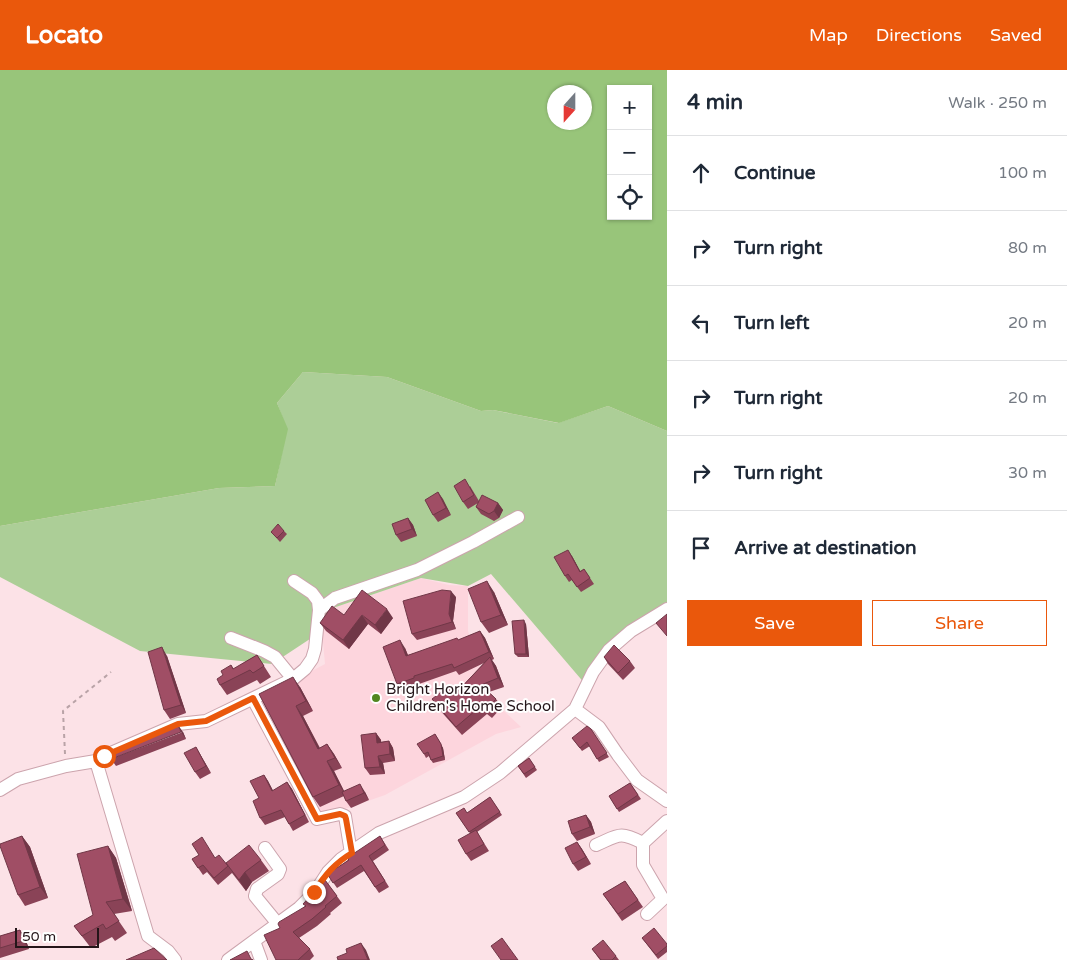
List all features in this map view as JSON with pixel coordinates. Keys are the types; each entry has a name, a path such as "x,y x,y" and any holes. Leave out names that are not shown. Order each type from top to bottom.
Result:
{"street":[{"path":"320,610 335,598 417,570 518,518"},
{"path":"0,790 18,779 66,766 96,761 178,724 201,723 293,679 305,669 312,659 320,610 318,601 312,593 294,581"},
{"path":"228,960 299,908 341,859 379,833 464,797 500,773 575,709 594,672 609,650 632,631 667,609"},
{"path":"230,638 275,657 293,679"},
{"path":"253,698 317,819 340,814 345,816 352,853"},
{"path":"575,709 599,726 618,755 638,780 667,801"},
{"path":"96,761 148,936 168,951 175,960"},
{"path":"647,914 663,899 643,865 643,843 667,821"},
{"path":"596,845 620,834 643,843"},
{"path":"266,848 280,869 278,874 257,889 255,896 278,924"},
{"path":"254,941 261,960"}],"path":[{"path":"66,766 63,711 111,672"}],"shaded area":[{"name":"Bright Horizon Children's Home School","path":"421,578 449,585 468,586 468,631 491,699 521,727 496,734 385,795 319,818 256,701 325,664 322,631 333,608"}],"green space":[{"path":"0,70 667,70 667,431 608,406 559,423 493,410 481,411 387,377 303,372 277,403 288,429 275,486 219,488 0,526"},
{"path":"303,372 387,377 481,411 493,410 558,423 608,406 667,431 667,610 609,650 586,685 491,574 468,586 421,578 333,608 322,631 272,664 140,651 0,577 0,526 219,488 275,486 287,429 277,403"}],"building":[{"path":"465,479 474,495 463,502 454,486"},
{"path":"438,492 446,508 433,515 425,500"},
{"path":"482,495 498,503 494,511 489,514 476,507"},
{"path":"408,518 412,529 396,535 392,524"},
{"path":"278,524 284,531 277,538 271,532"},
{"path":"568,550 580,572 584,569 590,578 577,587 568,574 565,576 554,557"},
{"path":"487,581 501,615 481,622 468,589"},
{"path":"362,590 387,609 375,625 362,615 343,640 320,623 332,606 344,615"},
{"path":"442,590 451,591 449,614 452,622 412,634 403,601"},
{"path":"667,614 667,636 656,623"},
{"path":"524,620 526,654 515,654 512,621"},
{"path":"480,631 489,652 454,668 452,664 414,676 414,678 397,684 383,647 400,640 406,656"},
{"path":"614,645 630,661 618,673 604,657"},
{"path":"162,647 181,705 164,710 148,652"},
{"path":"257,655 264,666 253,673 250,670 220,685 217,679 223,675 221,671 231,665 233,669"},
{"path":"490,657 498,678 481,685 496,699 486,709 482,705 456,727 432,699 449,686 455,694"},
{"path":"293,677 306,701 296,706 318,749 327,744 335,758 327,761 339,785 313,797 259,694"},
{"path":"178,725 181,732 111,759 109,754"},
{"path":"587,726 607,753 597,759 587,742 580,748 572,738"},
{"path":"376,733 377,743 389,741 390,754 378,756 380,767 365,768 361,735"},
{"path":"435,734 441,744 443,756 431,760 428,752 424,754 417,744"},
{"path":"196,747 206,766 195,772 184,753"},
{"path":"529,758 535,767 524,774 518,766"},
{"path":"264,775 272,791 287,782 305,815 289,824 281,810 260,818 253,801 259,798 250,781"},
{"path":"630,783 638,795 617,809 609,796"},
{"path":"360,784 364,793 346,801 342,792"},
{"path":"490,797 500,812 469,832 456,813 464,808 467,813"},
{"path":"586,815 590,827 572,834 568,821"},
{"path":"476,830 484,844 466,854 458,840"},
{"path":"22,836 40,887 18,895 0,844"},
{"path":"380,836 385,845 369,856 385,881 375,887 361,865 333,883 328,875 332,871 349,860 347,858"},
{"path":"202,837 215,858 219,855 228,866 214,878 203,865 198,868 192,859 199,855 192,844"},
{"path":"577,842 586,857 573,864 565,848"},
{"path":"249,845 261,860 245,872 239,880 226,863"},
{"path":"108,846 123,899 106,902 119,921 106,929 103,924 82,936 74,926 93,915 77,854"},
{"path":"325,880 337,896 312,919 293,932 310,949 298,960 276,960 264,935 280,928 279,922 306,906 303,904"},
{"path":"625,881 638,900 618,914 603,894"},
{"path":"654,928 667,944 656,955 642,938"},
{"path":"20,930 23,941 0,948 0,936"},
{"path":"502,938 518,960 501,960 491,946"},
{"path":"603,940 616,956 612,960 601,960 592,949"},
{"path":"361,943 368,960 338,960 337,957 347,953 346,949"},
{"path":"154,948 167,960 126,960"},
{"path":"247,951 253,960 230,960"}],"place":[{"name":"Bright Horizon Children's Home School","path":"376,698"}],"route":[{"path":"104,756 178,724 201,723 253,698 317,819 340,814 343,814 346,819 352,853 341,859 328,872 314,892"}]}
